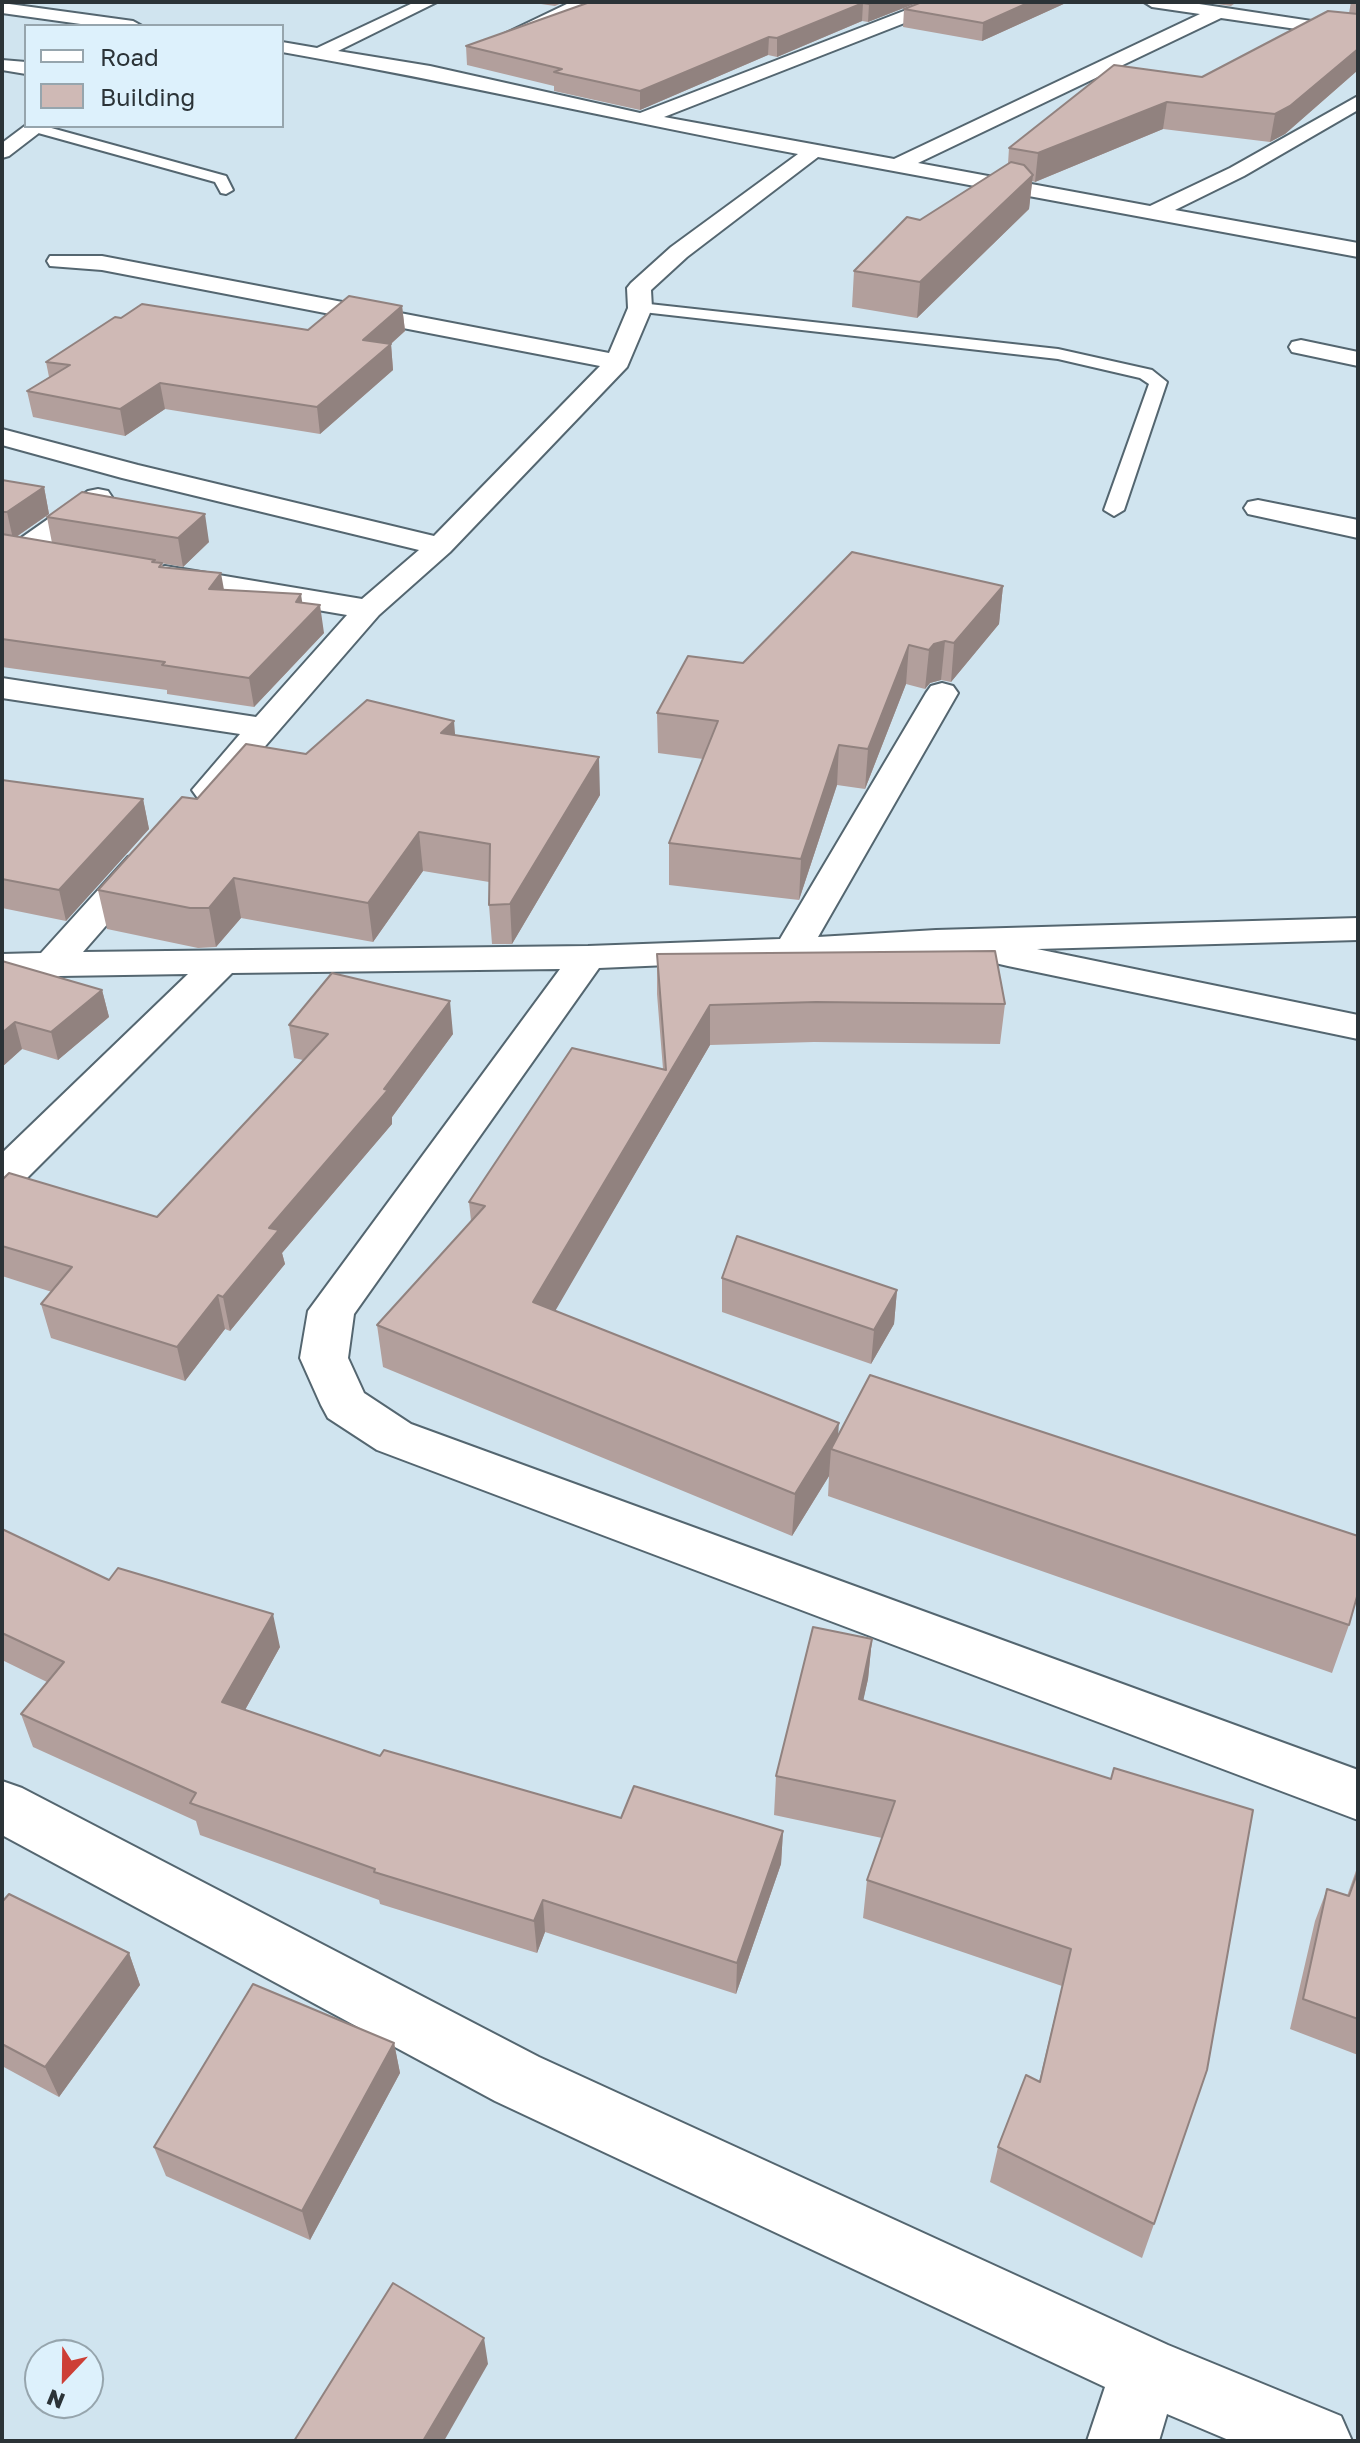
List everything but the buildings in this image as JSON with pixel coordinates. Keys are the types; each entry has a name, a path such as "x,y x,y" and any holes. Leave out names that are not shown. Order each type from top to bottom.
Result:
{"street":[{"path":"320,53 429,2"},
{"path":"497,42 585,2"},
{"path":"642,119 942,2"},
{"path":"1152,2 1358,33"},
{"path":"2,8 118,24"},
{"path":"896,166 1219,12"},
{"path":"284,47 430,72 642,119 1358,250"},
{"path":"430,72 457,60"},
{"path":"2,65 24,68"},
{"path":"1152,213 1237,172 1358,102"},
{"path":"2,152 36,128"},
{"path":"193,808 368,609 440,546 618,362 640,308 639,288 814,151"},
{"path":"58,261 102,263 618,362"},
{"path":"1301,347 1358,359"},
{"path":"2,437 132,472 440,546"},
{"path":"12,550 132,472"},
{"path":"1258,508 1358,529"},
{"path":"12,550 68,559"},
{"path":"131,569 368,609"},
{"path":"2,688 265,728"},
{"path":"792,950 942,693"},
{"path":"49,967 162,842"},
{"path":"2,965 49,967 588,957 936,941 1358,929"},
{"path":"936,941 1358,1027"},
{"path":"588,957 331,1311 324,1358 345,1405 394,1437 1358,1795"},
{"path":"2,1178 220,964"},
{"path":"2,1806 517,2079 1145,2370 1316,2441"},
{"path":"1123,2441 1145,2370"}],"lane":[{"path":"41,128 221,179 226,190"},
{"path":"640,308 1058,354 1146,374 1158,382 1114,510"}]}
